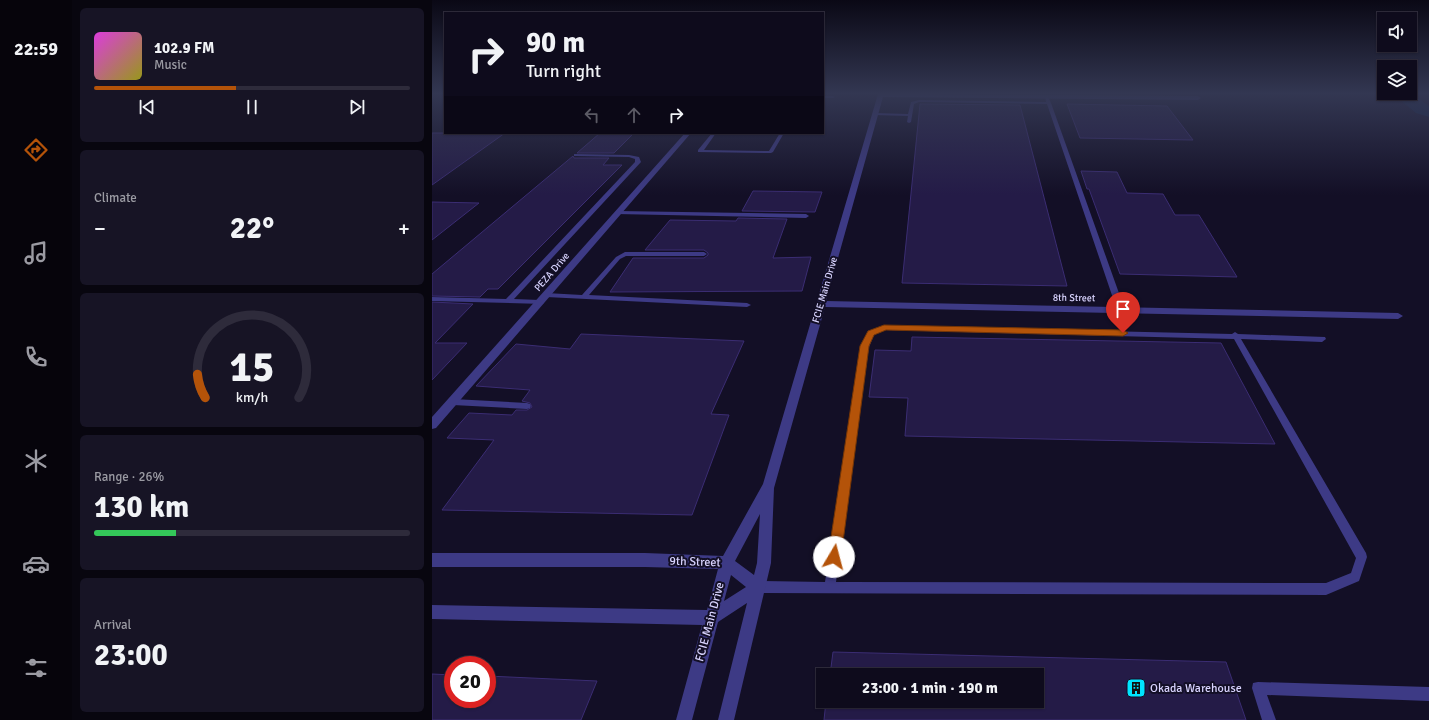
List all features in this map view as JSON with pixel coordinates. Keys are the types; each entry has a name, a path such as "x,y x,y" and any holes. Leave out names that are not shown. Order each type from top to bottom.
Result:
{"street":[{"name":"FCIE Main Drive","path":"684,720 727,563 769,485 871,128"},
{"name":"PEZA Drive","path":"432,425 687,134"},
{"name":"8th Street","path":"821,304 1398,316"},
{"name":"FCIE Main Drive","path":"726,720 764,563 769,485"},
{"name":"9th Street","path":"432,560 645,560 727,563 758,587"},
{"path":"432,612 711,618 758,587"}],"lane":[{"path":"1058,128 1121,310"},
{"path":"713,134 700,151 771,152 781,134"},
{"path":"508,301 638,162 637,158 629,156 576,155"},
{"path":"618,213 806,216"},
{"path":"585,296 618,258 626,254 704,254"},
{"path":"546,294 747,304"},
{"path":"432,299 540,302"},
{"path":"830,587 865,346 871,334 884,328 1235,335 1322,339"},
{"path":"758,587 1326,589 1355,577 1362,557 1235,335"},
{"path":"453,402 527,406"},
{"path":"1269,720 1258,688 1429,694"}],"building":[{"path":"918,128 1026,128 1067,286 902,283"},
{"path":"1076,128 1184,128 1193,140 1080,138"},
{"path":"432,133 504,134 432,185"},
{"path":"599,134 633,134 614,153 577,153"},
{"path":"573,156 574,158 609,158 603,165 622,165 498,289 488,289 480,297 432,296 432,274"},
{"path":"1081,171 1117,172 1127,193 1163,194 1175,215 1199,215 1237,277 1120,274"},
{"path":"753,191 822,192 815,212 742,211"},
{"path":"432,202 479,203 432,240"},
{"path":"738,218 787,219 773,258 811,257 802,291 610,292 633,258 704,258 708,255 708,253 704,250 645,250 670,220 736,221"},
{"path":"432,302 473,304 435,343 467,343 432,380"},
{"path":"581,334 744,341 711,414 729,415 692,515 442,510 494,440 447,438 469,413 512,415 516,410 527,410 532,407 530,403 522,401 530,390 476,386 516,344 570,349"},
{"path":"912,337 1221,343 1275,444 905,436 908,398 869,397 875,350 911,351"},
{"name":"Okada Warehouse","path":"833,652 1226,662 1246,720 824,720 825,708 1044,708 1044,668 831,668"},
{"path":"432,674 444,675 444,708 496,708 496,676 597,681 581,720 432,720"}],"place":[{"name":"Okada Warehouse","path":"1136,688"}],"route":[{"path":"834,557 865,346 871,334 884,328 1123,333"}]}
